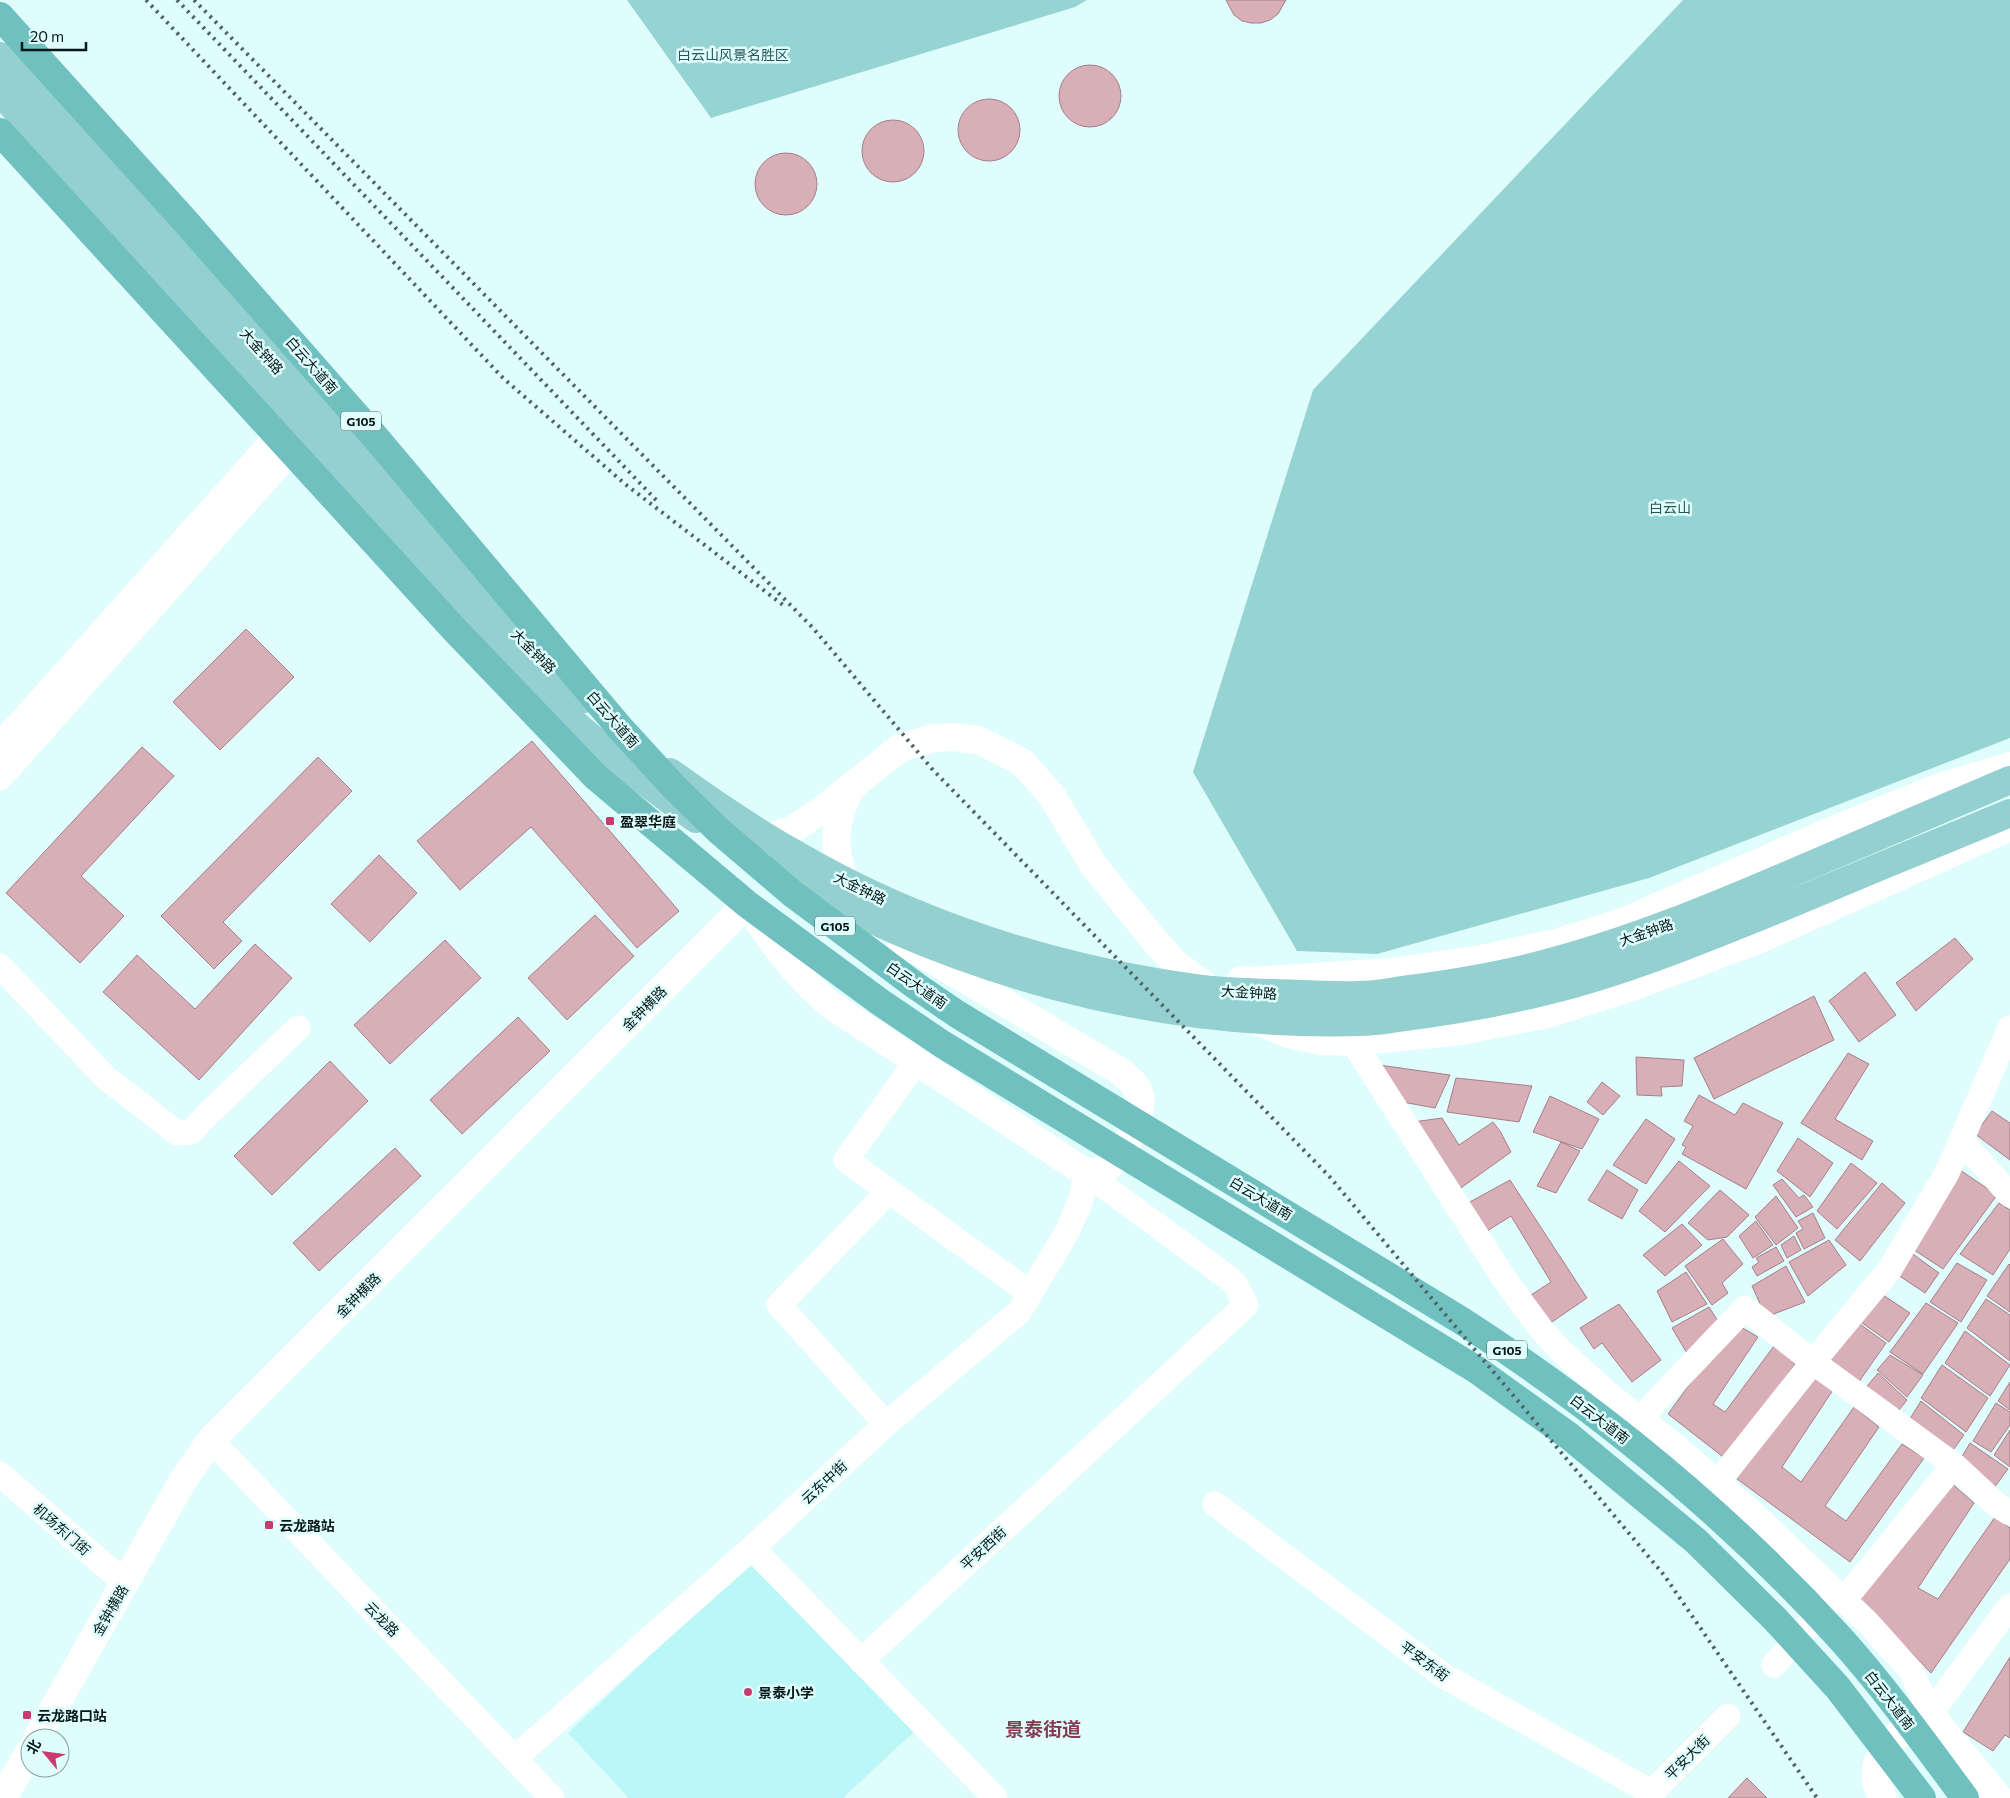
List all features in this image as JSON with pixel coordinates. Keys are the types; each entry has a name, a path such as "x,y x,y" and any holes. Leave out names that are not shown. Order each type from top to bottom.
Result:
{"highway":[{"name":"白云大道南","path":"0,16 185,221 382,445 620,728 674,787 718,830 825,919 916,986 958,1014 1413,1290 1521,1360 1580,1403 1675,1480 1754,1550 1805,1602 1840,1638 1872,1677 1965,1798"},
{"name":"G105","path":"0,132 454,629 590,771 620,799 747,904 873,997 942,1044 1477,1370 1569,1436 1696,1541 1775,1619 1838,1688 1922,1798"}],"main road":[{"name":"大金钟路","path":"5,62 510,627 586,702 659,764 749,826 830,873 878,897 940,923 992,941 1118,976 1206,989 1305,995 1362,995 1420,988 1488,978 1543,965 1663,927 2010,780"},
{"name":"大金钟路","path":"0,92 458,605 516,668 560,711 658,793 757,859 867,917 959,957 1084,994 1124,1003 1203,1016 1304,1022 1363,1022 1423,1014 1493,1004 1550,991 1672,952 2010,813"}],"street":[{"path":"0,745 285,443"},
{"path":"0,778 285,443"},
{"path":"718,830 742,838 771,836 792,830 824,809 900,748 933,738 954,737 978,740 1022,762 1052,796 1094,866 1176,964 1242,1014 1288,1034 1322,1041 1354,1042 1460,1031 1548,1014 1632,987 1753,942 2010,827"},
{"path":"1176,964 1202,975 1250,981 1329,977 1392,972 1473,960 1556,943 1625,921 1824,834 1937,788 2010,766"},
{"path":"852,786 842,804 836,828 837,858 854,913"},
{"path":"718,830 794,879 1121,1072 1134,1083 1140,1096 1140,1114 1130,1136 1110,1166 1100,1172 1086,1173 837,1010 810,988 792,968 747,904"},
{"name":"金钟横路","path":"43,1728 182,1482 211,1440 747,904"},
{"path":"0,966 105,1077 177,1133 191,1132 298,1028"},
{"path":"1718,1482 1890,1269 1947,1173 2010,1028"},
{"path":"1354,1042 1503,1276 1541,1329 1607,1393 1718,1482 1794,1550 1845,1591 1912,1672 1930,1714 1999,1798"},
{"path":"916,1062 846,1160 1030,1293"},
{"path":"1961,1140 2010,1195"},
{"name":"云东中街","path":"514,1758 752,1548 886,1424 1019,1312 1067,1232 1081,1200 1086,1173"},
{"name":"平安西街","path":"861,1661 1246,1305 1234,1282 1086,1173"},
{"path":"886,1424 779,1305 889,1191"},
{"path":"1651,1407 1745,1308 1813,1362 1954,1465 1997,1505 2010,1513"},
{"name":"云龙路","path":"211,1440 552,1798"},
{"path":"1774,1665 1845,1591 1954,1465"},
{"name":"机场东门街","path":"0,1474 125,1583"},
{"name":"平安东街","path":"1214,1504 1444,1676 1648,1795"},
{"path":"752,1548 995,1798"},
{"path":"1883,1798 1876,1776 1877,1763 1888,1743 1917,1721 1930,1714 2010,1606"},
{"name":"平安大街","path":"1648,1795 1728,1716"},
{"path":"3,1798 20,1768"}],"shaded area":[{"name":"景泰小学","path":"757,1555 918,1728 843,1798 629,1798 568,1733"}],"green space":[{"name":"白云山风景名胜区","path":"627,0 1087,0 1075,7 711,118"},
{"name":"白云山","path":"1683,0 2010,0 2010,738 1649,878 1377,954 1297,951 1193,772 1313,390"}],"building":[{"path":"1226,0 1286,0 1278,14 1270,20 1261,23 1251,23 1242,21 1234,15"},
{"path":"1090,65 1107,70 1112,74 1116,79 1121,96 1116,113 1112,118 1107,122 1090,127 1073,122 1068,118 1064,113 1059,96 1064,79 1068,74 1073,70"},
{"path":"989,99 1001,102 1011,108 1017,118 1020,130 1017,142 1011,152 1001,158 989,161 977,158 967,152 961,142 958,130 961,118 967,108 977,102"},
{"path":"893,120 910,125 915,129 919,134 924,151 919,168 915,173 910,177 893,182 876,177 871,173 867,168 862,151 867,134 871,129 876,125"},
{"path":"786,153 803,158 808,162 812,167 817,184 812,201 808,206 803,210 786,215 769,210 764,206 760,201 755,184 760,167 764,162 769,158"},
{"path":"246,629 294,677 220,750 173,702"},
{"path":"532,741 679,911 637,948 531,827 460,890 417,841"},
{"path":"142,747 174,776 81,876 124,916 80,963 6,893"},
{"path":"318,757 352,791 223,922 242,941 214,969 161,916"},
{"path":"379,855 417,893 370,942 331,904"},
{"path":"595,915 634,956 567,1020 528,978"},
{"path":"1955,938 1973,959 1916,1011 1896,983"},
{"path":"445,940 481,978 390,1064 354,1025"},
{"path":"255,944 292,978 199,1080 103,992 137,955 195,1009"},
{"path":"1865,972 1896,1015 1859,1042 1829,1001"},
{"path":"1814,996 1834,1040 1714,1099 1694,1058"},
{"path":"518,1017 550,1051 462,1134 430,1100"},
{"path":"1848,1053 1869,1064 1835,1119 1873,1141 1862,1160 1801,1123"},
{"path":"1636,1057 1684,1060 1682,1086 1661,1087 1662,1096 1637,1095"},
{"path":"330,1061 368,1101 272,1195 234,1156"},
{"path":"1379,1065 1450,1075 1435,1108 1397,1101"},
{"path":"1456,1078 1532,1086 1519,1122 1447,1112"},
{"path":"1602,1082 1620,1096 1603,1115 1587,1102"},
{"path":"1699,1095 1735,1115 1743,1103 1783,1123 1746,1189 1682,1154 1686,1147 1682,1145 1693,1126 1684,1121"},
{"path":"1550,1096 1599,1119 1582,1149 1533,1132"},
{"path":"1992,1111 2010,1123 2010,1160 1975,1134"},
{"path":"1442,1118 1459,1145 1493,1122 1511,1152 1458,1190 1413,1122"},
{"path":"1646,1119 1675,1139 1646,1184 1613,1165"},
{"path":"1798,1138 1833,1163 1810,1197 1777,1171"},
{"path":"1561,1142 1580,1151 1556,1193 1537,1186"},
{"path":"395,1148 421,1176 319,1271 293,1243"},
{"path":"1679,1161 1710,1186 1665,1232 1639,1211"},
{"path":"1851,1163 1877,1183 1837,1229 1817,1211"},
{"path":"1957,1168 1997,1195 1943,1269 1908,1246"},
{"path":"1607,1170 1638,1190 1622,1219 1588,1200"},
{"path":"1782,1179 1799,1198 1804,1195 1813,1207 1796,1217 1773,1185"},
{"path":"1510,1180 1587,1298 1549,1324 1531,1295 1551,1282 1511,1216 1487,1231 1468,1203"},
{"path":"1882,1183 1905,1203 1860,1261 1835,1240"},
{"path":"1720,1190 1749,1215 1727,1237 1708,1240 1688,1223"},
{"path":"1776,1196 1798,1228 1776,1245 1755,1217"},
{"path":"1999,1203 2010,1210 2010,1249 1993,1275 1960,1254"},
{"path":"1813,1213 1825,1238 1804,1249 1796,1233 1803,1229 1798,1221"},
{"path":"1756,1221 1773,1245 1753,1258 1739,1236"},
{"path":"1682,1224 1702,1245 1665,1276 1643,1255"},
{"path":"1794,1236 1801,1250 1787,1258 1781,1245"},
{"path":"1723,1239 1743,1264 1722,1283 1728,1293 1712,1305 1685,1266"},
{"path":"1829,1240 1846,1265 1808,1296 1789,1262"},
{"path":"1776,1247 1784,1261 1757,1276 1752,1267 1759,1262 1756,1258"},
{"path":"1906,1249 1939,1273 1925,1293 1892,1271"},
{"path":"1957,1263 1987,1280 1961,1322 1930,1302"},
{"path":"2010,1265 2010,1312 1987,1296"},
{"path":"1786,1266 1805,1302 1766,1317 1752,1286"},
{"path":"1686,1272 1707,1304 1672,1322 1657,1291"},
{"path":"1877,1291 1910,1313 1889,1342 1858,1320"},
{"path":"1986,1299 2010,1315 2010,1361 1967,1328"},
{"path":"1926,1303 1958,1323 1923,1374 1890,1352"},
{"path":"1619,1304 1661,1360 1632,1382 1602,1343 1594,1349 1580,1328"},
{"path":"1709,1307 1720,1324 1688,1355 1672,1328"},
{"path":"1857,1322 1886,1343 1856,1386 1824,1362"},
{"path":"1734,1323 1758,1337 1713,1404 1725,1412 1774,1346 1795,1364 1727,1460 1668,1414"},
{"path":"1965,1331 2010,1365 1990,1396 1945,1363"},
{"path":"1890,1355 1923,1375 1907,1397 1877,1370"},
{"path":"1942,1365 1988,1398 1966,1432 1921,1398"},
{"path":"1811,1373 1833,1390 1782,1467 1801,1482 1854,1407 1879,1427 1825,1506 1846,1521 1902,1444 1924,1458 1850,1562 1733,1476"},
{"path":"1878,1373 1907,1400 1894,1416 1863,1391"},
{"path":"2010,1382 2010,1410 1998,1401"},
{"path":"1921,1401 1964,1435 1948,1457 1906,1425"},
{"path":"1996,1403 2010,1412 2010,1425 1991,1452 1973,1441"},
{"path":"2010,1430 2010,1467 1994,1455"},
{"path":"1970,1443 2008,1469 1991,1492 1957,1465"},
{"path":"1949,1481 1974,1503 1918,1588 1938,1599 1995,1517 2010,1528 2010,1559 1931,1673 1859,1599"},
{"path":"2010,1657 2010,1738 2005,1735 1993,1751 1963,1732"},
{"path":"1747,1778 1767,1798 1728,1798"}],"railway":[{"path":"146,0 503,378 625,484 783,605"},
{"path":"177,0 659,503"},
{"path":"194,0 813,628 933,770 1329,1176 1664,1575 1817,1798"}],"place":[{"name":"盈翠华庭","path":"610,821"},
{"name":"云龙路站","path":"269,1525"},
{"name":"景泰小学","path":"748,1692"},
{"name":"云龙路口站","path":"27,1715"}],"district":[{"name":"景泰街道","path":"1043,1728"}]}
